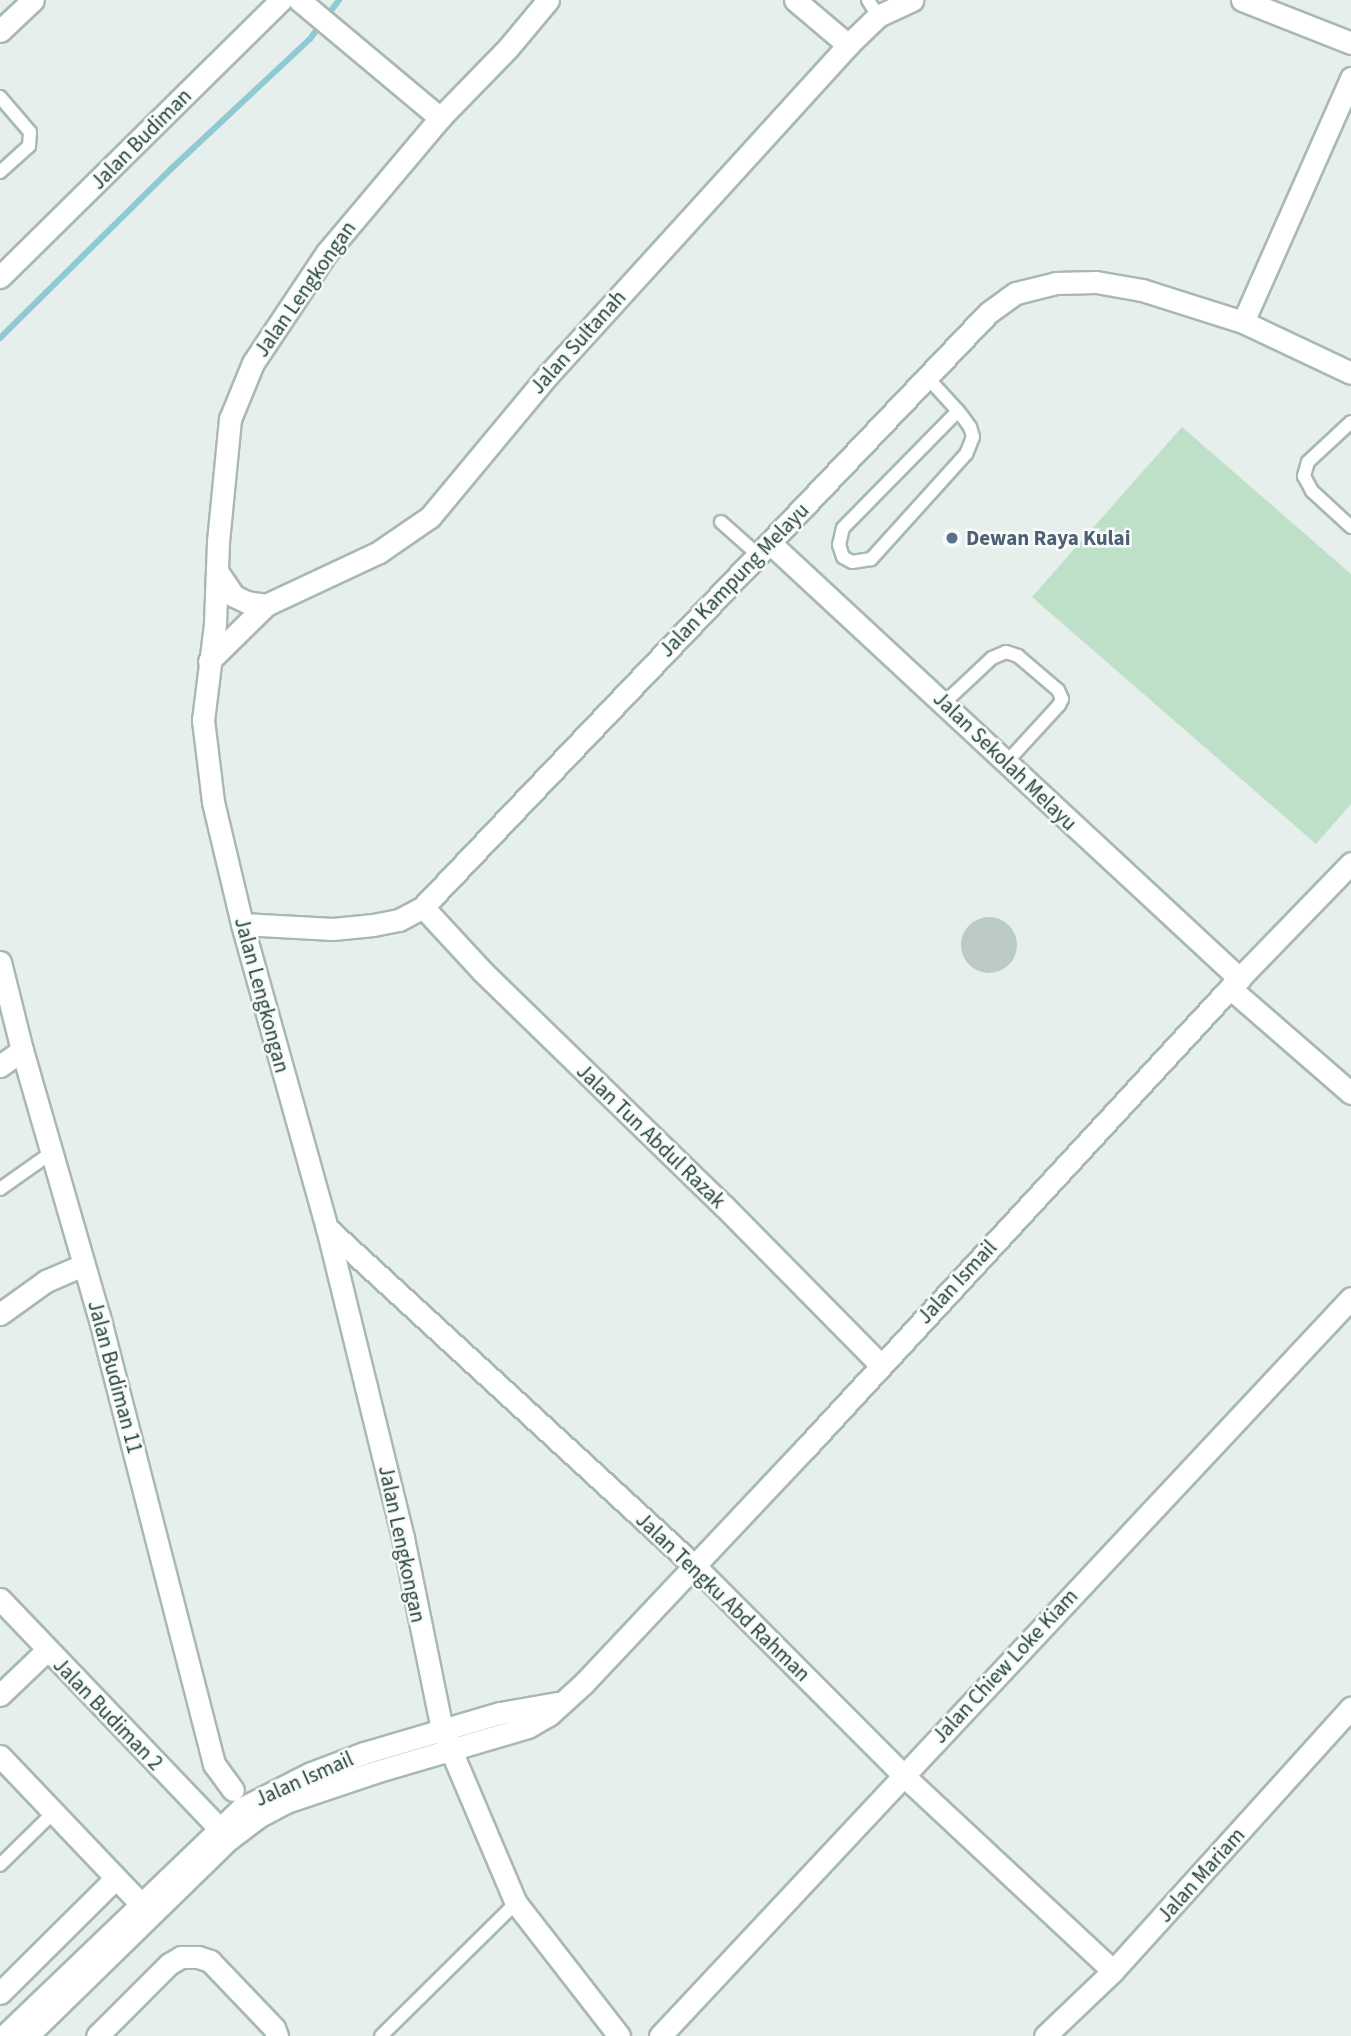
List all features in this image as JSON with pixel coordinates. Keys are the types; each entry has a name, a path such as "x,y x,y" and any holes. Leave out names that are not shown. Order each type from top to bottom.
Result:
{"street":[{"path":"0,31 33,0"},
{"name":"Jalan Budiman","path":"0,277 281,0"},
{"name":"Jalan Lengkongan","path":"548,0 508,47 440,118 327,252 253,363 230,419 215,624 203,720 211,788 242,923 327,1228 403,1538 442,1729 516,1903 619,2036"},
{"path":"795,0 848,45"},
{"name":"Jalan Sultanah","path":"209,661 266,605 379,552 430,517 556,366 848,45 873,8 912,0"},
{"path":"1242,0 1351,43"},
{"path":"304,5 440,118"},
{"path":"1243,322 1351,78"},
{"name":"Jalan Kampung Melayu","path":"242,923 333,929 399,920 423,906 988,313 1016,293 1056,283 1096,282 1142,290 1243,322 1351,373"},
{"name":"Jalan Sekolah Melayu","path":"763,548 944,704 1351,1093"},
{"path":"217,570 234,596 247,602 266,605"},
{"name":"Jalan Ismail","path":"4,2036 140,1903 223,1834 286,1802 528,1727 549,1715 564,1702 800,1454 880,1364 1351,863"},
{"name":"Jalan Tun Abdul Razak","path":"423,906 482,971 724,1206 880,1364"},
{"name":"Jalan Budiman 11","path":"0,962 22,1050 137,1458 214,1764 233,1790"},
{"path":"0,1066 22,1050"},
{"name":"Jalan Tengku Abd Rahman","path":"327,1228 694,1565 903,1775 1113,1972"},
{"path":"0,1314 46,1281 83,1265"},
{"name":"Jalan Chiew Loke Kiam","path":"660,2036 1351,1298"},
{"name":"Jalan Budiman 2","path":"0,1599 46,1651 223,1834"},
{"path":"0,1695 46,1651"},
{"name":"Jalan Ismail","path":"27,2036 223,1834 242,1808 311,1773 442,1729 500,1713 564,1702"},
{"name":"Jalan Mariam","path":"1045,2036 1113,1972 1351,1708"},
{"path":"0,1756 140,1903"},
{"path":"0,1993 116,1878"},
{"path":"97,2036 169,1964 181,1957 198,1957 210,1961 275,2028 277,2036"}],"lane":[{"path":"0,97 30,132 29,146 0,172"},
{"path":"927,377 958,411 970,426 973,437 966,454 871,559 852,562 843,557 839,545 844,528 881,486 958,411"},
{"path":"1351,422 1308,462 1304,476 1312,491 1351,527"},
{"path":"721,522 763,548"},
{"path":"944,704 992,658 1006,652 1018,656 1058,690 1062,699 1059,705 1005,764"},
{"path":"0,1189 51,1153"},
{"path":"0,1865 54,1812"},
{"path":"381,2036 516,1903"}],"green space":[{"path":"1182,427 1351,574 1351,804 1316,844 1032,597"}],"building":[{"path":"989,917 1000,919 1009,925 1015,934 1015,956 1009,965 1000,971 989,973 978,971 969,965 963,956 961,945 963,934 969,925 978,919"}],"waterway":[{"path":"0,338 172,168 310,39 339,0"}],"place":[{"name":"Dewan Raya Kulai","path":"952,538"}]}
